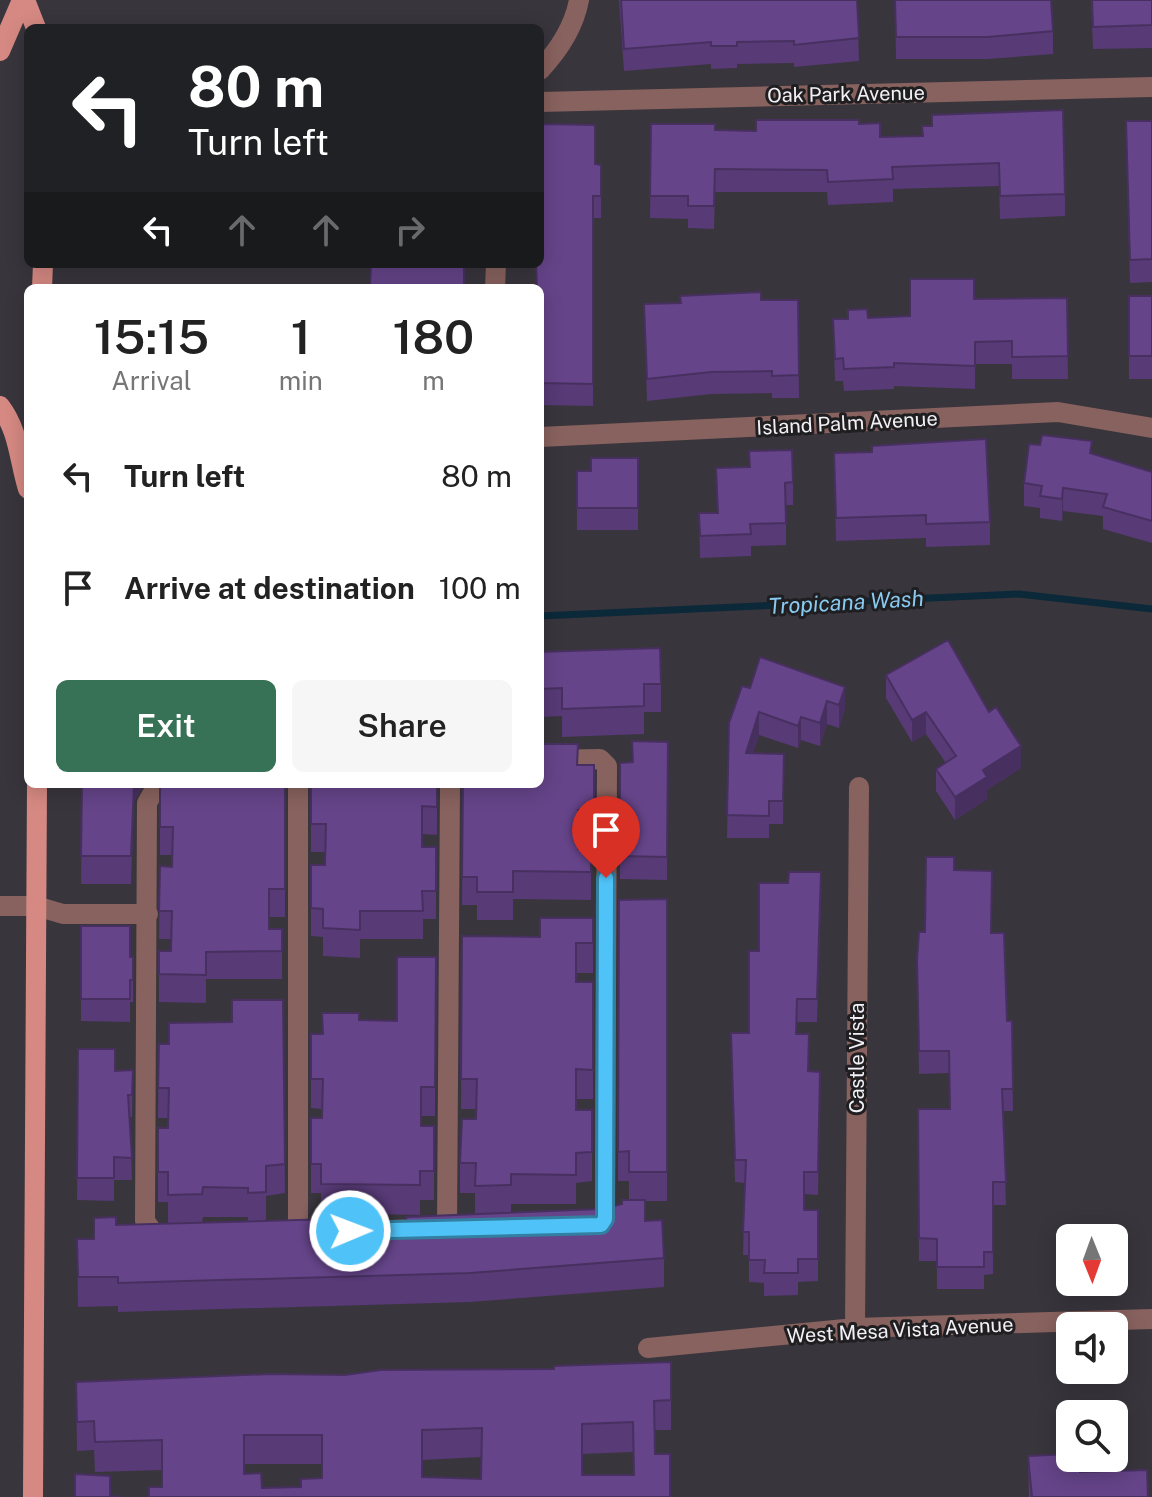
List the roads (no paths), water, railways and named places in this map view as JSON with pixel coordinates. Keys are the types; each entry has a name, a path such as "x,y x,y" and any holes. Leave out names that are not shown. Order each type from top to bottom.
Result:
{"main road":[{"path":"23,0 34,24"},
{"path":"0,51 23,0"},
{"path":"0,406 15,429 24,475"},
{"path":"33,1497 37,788"}],"street":[{"path":"544,66 576,17 579,0"},
{"name":"Oak Park Avenue","path":"544,102 1152,87"},
{"name":"Island Palm Avenue","path":"544,437 1058,412 1152,428"},
{"path":"544,760 600,759 607,766 605,1219 601,1225 572,1226"},
{"name":"Castle Vista","path":"855,1328 859,787"},
{"path":"156,788 147,803 145,1221 157,1238 184,1237"},
{"path":"298,788 306,1232 473,1228"},
{"path":"447,1228 450,788"},
{"path":"0,906 36,906 63,914 148,914"},
{"name":"West Mesa Vista Avenue","path":"648,1348 855,1328 1152,1319"}],"waterway":[{"name":"Tropicana Wash","path":"544,616 1019,594 1152,609"}]}
